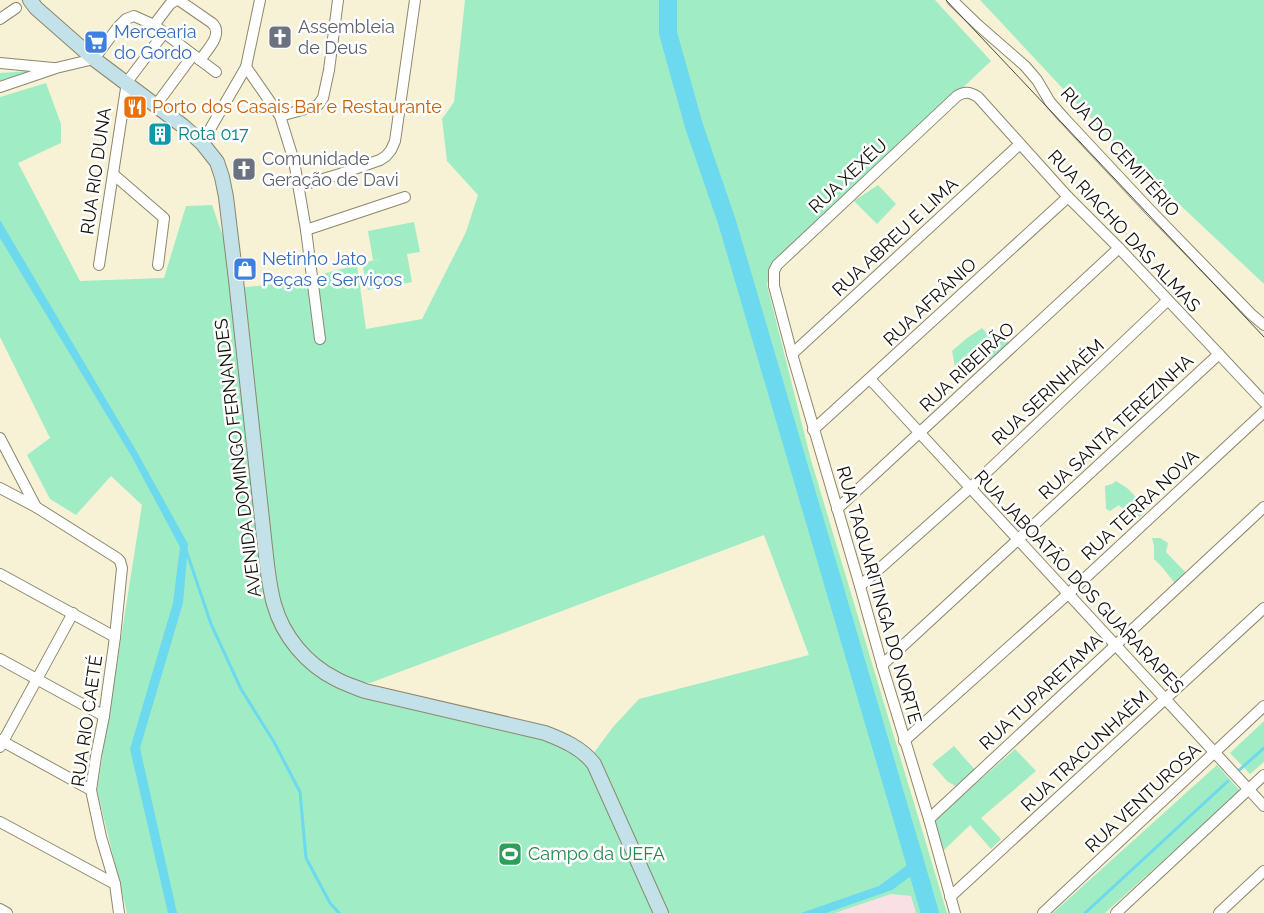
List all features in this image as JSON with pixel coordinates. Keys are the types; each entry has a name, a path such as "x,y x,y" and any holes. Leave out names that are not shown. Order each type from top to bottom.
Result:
{"main road":[{"name":"AVENIDA DOMINGO FERNANDES","path":"30,0 36,8 94,59 183,126 202,143 217,162 226,196 270,586 279,620 289,638 317,668 336,680 397,699 545,732 561,739 585,754 594,764 661,913"}],"street":[{"path":"154,25 170,4 176,0 212,23 217,31 197,58 156,105"},
{"path":"202,143 246,67 260,0"},
{"path":"280,116 318,105 323,98 329,70 338,0"},
{"path":"299,186 371,164 386,156 391,150 395,141 415,0"},
{"name":"RUA DO CEMITÉRIO","path":"952,0 1025,66 1037,80 1050,102 1064,118 1149,209 1264,325"},
{"path":"0,19 16,8"},
{"path":"0,87 56,68 94,59 118,27 126,19 134,16 154,25 216,72"},
{"path":"127,82 164,33"},
{"path":"0,63 56,68"},
{"path":"246,67 280,116 294,161 306,230 320,339"},
{"name":"RUA RIO DUNA","path":"99,264 127,82"},
{"name":"RUA RIACHO DAS ALMAS","path":"957,96 963,92 968,92 978,97 1068,198 1119,248 1264,402"},
{"name":"RUA XEXÉU","path":"774,286 773,277 777,265 957,96"},
{"name":"RUA ABREU E LIMA","path":"792,354 1020,144"},
{"path":"112,174 164,218 158,265"},
{"path":"306,230 405,197"},
{"name":"RUA AFRÂNIO","path":"814,430 1068,198"},
{"name":"RUA RIBEIRÃO","path":"837,509 1119,248"},
{"name":"RUA TAQUARITINGA DO NORTE","path":"774,286 792,354 955,913"},
{"name":"RUA SERINHAÉM","path":"860,586 970,488 1168,301"},
{"name":"RUA SANTA TEREZINHA","path":"882,665 1219,354"},
{"name":"RUA JABOATÃO DOS GUARARAPES","path":"870,379 1264,806"},
{"name":"RUA TERRA NOVA","path":"904,741 1068,594 1264,412"},
{"path":"0,438 36,507"},
{"path":"0,488 36,507"},
{"name":"RUA RIO CAETÉ","path":"36,507 117,558 122,568 104,716 91,790 101,837 115,884 118,913"},
{"name":"RUA TUPARETAMA","path":"929,819 1264,507"},
{"path":"0,574 115,637"},
{"name":"RUA TRACUNHAÉM","path":"950,897 1264,608"},
{"path":"72,614 1,743 91,790"},
{"path":"0,659 104,716"},
{"name":"RUA VENTUROSA","path":"1043,913 1264,706"},
{"path":"1116,913 1264,775"},
{"path":"0,822 115,884"},
{"path":"1218,913 1264,871"},
{"path":"0,909 7,913"}],"shaded area":[{"path":"891,894 911,896 916,913 835,913"}],"green space":[{"path":"465,0 935,0 991,61 770,270 767,285 811,460 947,913 937,913 804,471 814,518 930,913 916,913 911,896 891,894 835,913 127,913 97,790 142,505 111,476 76,515 50,499 27,455 50,438 0,337 0,97 46,83 61,124 61,143 18,163 80,281 164,278 186,206 212,205 235,271 237,288 292,282 357,265 366,329 422,319 466,232 478,195 447,161 442,119 454,102","holes":["764,535 809,655 639,699 613,727 590,758 545,733 339,680 370,683"]},
{"path":"980,0 1264,0 1264,284 1111,140"},
{"path":"43,70 0,82 0,73"},
{"path":"878,185 896,204 877,224 854,201"},
{"path":"414,222 420,252 407,254 412,282 368,290 362,263 380,259 373,260 368,231"},
{"path":"982,328 997,344 1004,337 1011,345 992,362 980,351 960,371 955,367 952,351"},
{"path":"1116,481 1127,488 1148,509 1141,516 1134,520 1119,505 1110,511 1106,509 1105,486"},
{"path":"1152,538 1160,538 1168,543 1166,552 1186,573 1177,586 1154,559"},
{"path":"1264,721 1264,762 1250,774 1230,753"},
{"path":"954,746 975,770 955,786 947,781 932,764"},
{"path":"1015,749 1036,771 981,818 1001,839 991,849 970,825 943,851 935,820"},
{"path":"1217,765 1240,791 1105,913 1053,913"}],"water":[{"path":"0,220 137,452 188,544 183,603 140,748 177,913 168,913 130,749 173,603 180,547 132,457 0,238"},
{"path":"914,860 918,871 892,890 826,913 801,913 879,886"}],"waterway":[{"path":"668,0 668,33 694,126 727,222 930,913"},
{"path":"186,550 211,624 241,689 274,742 300,792 306,858 330,903 339,913"},
{"path":"1237,772 1264,748"},
{"path":"1085,913 1228,781"}],"tram line":[{"path":"946,0 1264,337"}],"place":[{"name":"Assembleia de Deus","path":"280,37"},
{"name":"Mercearia do Gordo","path":"96,42"},
{"name":"Porto dos Casais Bar e Restaurante","path":"135,107"},
{"name":"Rota 017","path":"160,134"},
{"name":"Comunidade Geração de Davi","path":"244,169"},
{"name":"Netinho Jato Peças e Serviços","path":"245,269"},
{"name":"Campo da UEFA","path":"510,854"}]}
